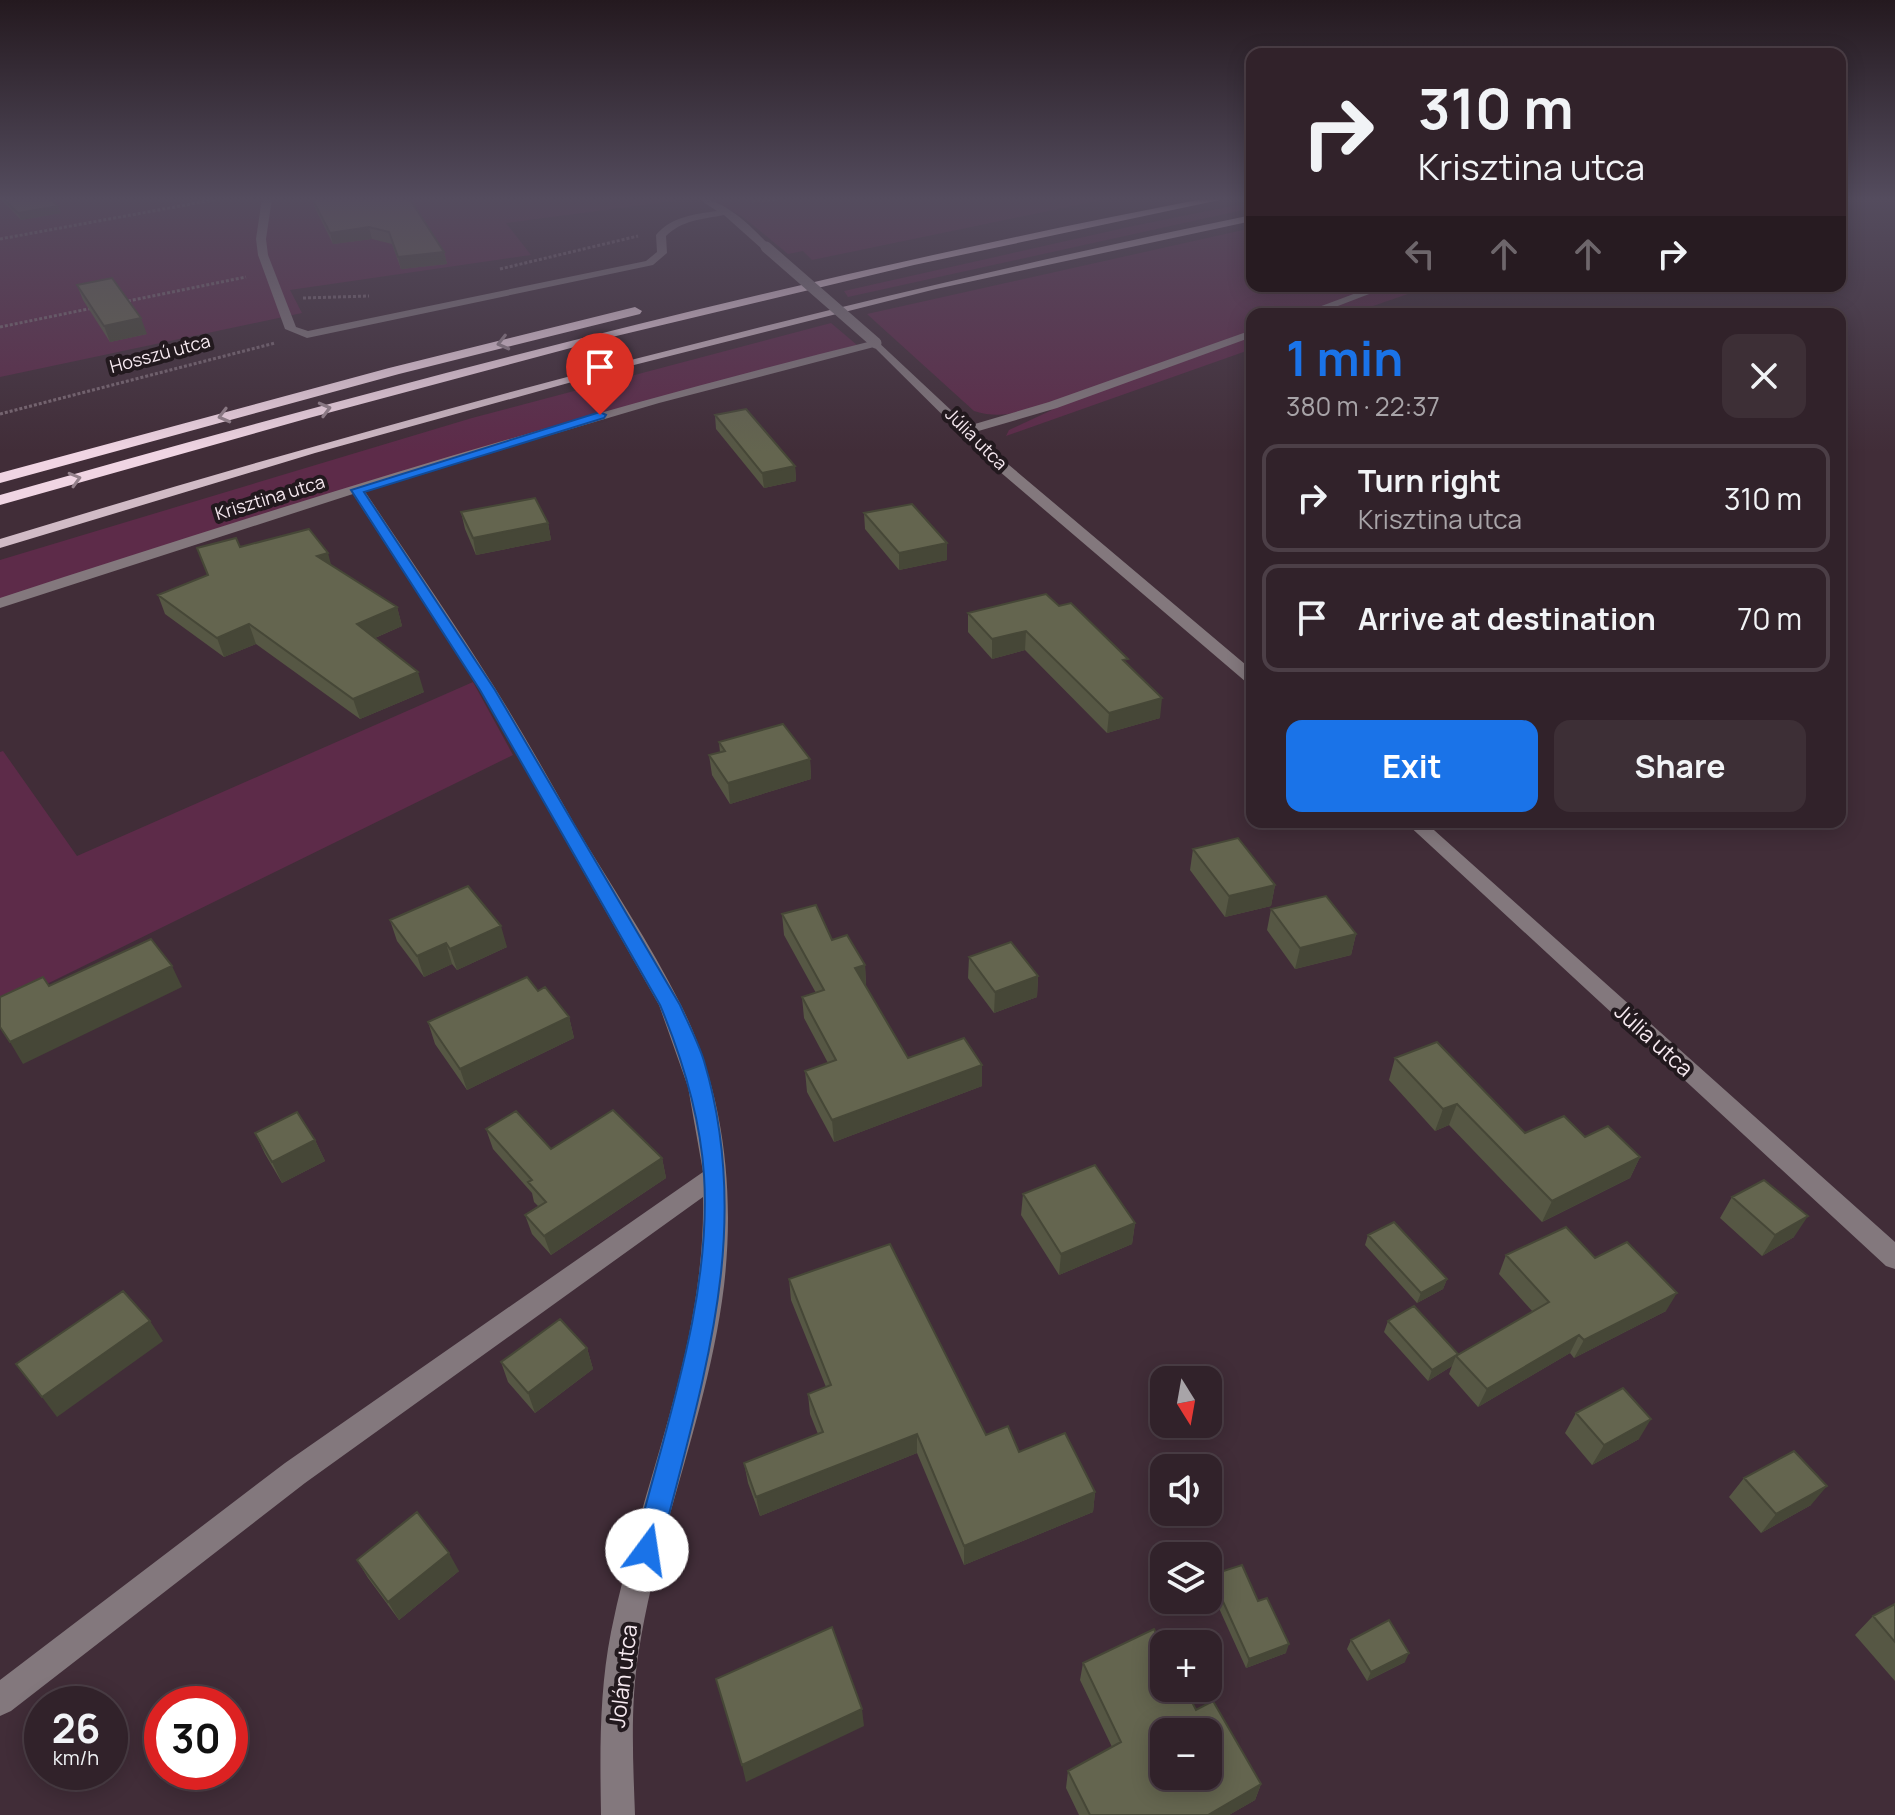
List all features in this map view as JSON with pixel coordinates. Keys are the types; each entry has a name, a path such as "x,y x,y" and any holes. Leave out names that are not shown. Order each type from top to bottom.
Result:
{"highway":[{"path":"0,500 231,434 657,322 822,283"},
{"path":"0,478 394,371 649,307"}],"main road":[{"path":"0,544 397,425 700,344 954,283"}],"street":[{"path":"275,283 291,329 307,335 555,283"},
{"name":"Júlia utca","path":"807,283 876,343 1004,468 1246,673"},
{"path":"1323,308 1368,292"},
{"path":"968,430 1053,405 1246,335"},
{"name":"Krisztina utca","path":"0,603 647,401 876,343"},
{"name":"Jolán utca","path":"357,490 488,690 670,1005 693,1058 707,1116 715,1176 713,1254 705,1321 627,1630 615,1718 618,1815"},
{"name":"Júlia utca","path":"1421,828 1895,1258"},
{"path":"0,1700 295,1473 715,1176"}],"path":[{"path":"120,303 219,283"},
{"path":"280,295 316,299 376,295"},
{"path":"0,327 105,306"},
{"name":"Hosszú utca","path":"0,414 307,335"}],"shaded area":[{"path":"0,283 340,283 290,290 302,313 0,377"},
{"path":"881,283 913,283 848,297 844,291"},
{"path":"1007,283 1246,283 1246,292 1414,292 1367,308 1246,308 1246,351 1006,436 1009,430 1052,410 1042,406 1000,415 974,411 867,314"},
{"path":"831,323 857,345 647,401 0,603 0,560 472,418"},
{"path":"473,682 513,755 0,1007 0,752 3,751 77,856"}],"building":[{"path":"115,283 141,318 104,326 77,285"},
{"path":"746,409 795,466 762,473 715,415"},
{"path":"535,498 548,523 473,538 461,512"},
{"path":"912,504 947,543 899,553 864,513"},
{"path":"309,529 328,553 317,556 397,607 357,624 418,672 353,699 249,624 217,638 158,595 208,575 197,548 236,538 240,547"},
{"path":"1046,594 1059,606 1071,603 1128,659 1123,660 1162,698 1109,713 1026,631 992,639 968,613"},
{"path":"783,724 810,759 728,783 709,755 725,751 719,742"},
{"path":"1238,838 1275,885 1229,896 1193,849"},
{"path":"468,886 501,926 450,949 446,943 417,956 390,920"},
{"path":"1326,896 1356,934 1300,948 1271,909"},
{"path":"816,905 832,940 847,935 865,965 855,968 908,1058 964,1038 982,1065 832,1120 805,1071 836,1060 802,997 824,990 782,914"},
{"path":"151,939 172,966 10,1042 0,1027 0,997 43,977 49,986"},
{"path":"1011,942 1038,976 995,992 969,957"},
{"path":"527,977 538,991 545,987 569,1017 460,1069 428,1022"},
{"path":"1437,1042 1525,1133 1564,1116 1585,1137 1608,1126 1640,1157 1552,1201 1457,1104 1443,1109 1395,1058"},
{"path":"613,1110 662,1158 544,1236 525,1215 546,1202 528,1182 532,1180 486,1129 516,1111 551,1149"},
{"path":"297,1112 315,1140 272,1162 255,1133"},
{"path":"1095,1165 1135,1223 1061,1254 1023,1194"},
{"path":"1764,1180 1808,1216 1775,1235 1732,1197"},
{"path":"1394,1222 1447,1279 1421,1293 1368,1235"},
{"path":"1566,1227 1595,1258 1627,1242 1677,1293 1584,1340 1579,1335 1487,1389 1456,1356 1549,1302 1506,1255"},
{"path":"890,1244 986,1435 1008,1426 1019,1452 1065,1433 1095,1492 964,1546 917,1434 756,1497 744,1463 823,1432 808,1394 831,1385 789,1279"},
{"path":"123,1291 150,1321 42,1397 16,1364"},
{"path":"1414,1306 1458,1354 1432,1370 1388,1321"},
{"path":"560,1319 587,1348 528,1393 501,1362"},
{"path":"1623,1388 1651,1419 1604,1445 1576,1413"},
{"path":"1794,1451 1827,1486 1776,1514 1744,1478"},
{"path":"417,1512 449,1553 388,1602 357,1560"},
{"path":"1242,1565 1258,1601 1267,1598 1289,1644 1249,1659 1222,1599 1222,1571"},
{"path":"1895,1604 1895,1642 1873,1616"},
{"path":"1389,1620 1409,1653 1371,1672 1351,1640"},
{"path":"832,1627 862,1709 742,1765 716,1679"},
{"path":"1150,1631 1150,1702 1192,1702 1196,1710 1214,1702 1261,1784 1208,1815 1090,1815 1068,1771 1121,1742 1083,1663"}],"route":[{"path":"600,415 357,490 488,690 670,1005 693,1058 707,1116 715,1176 713,1254 705,1321 647,1550"}]}
